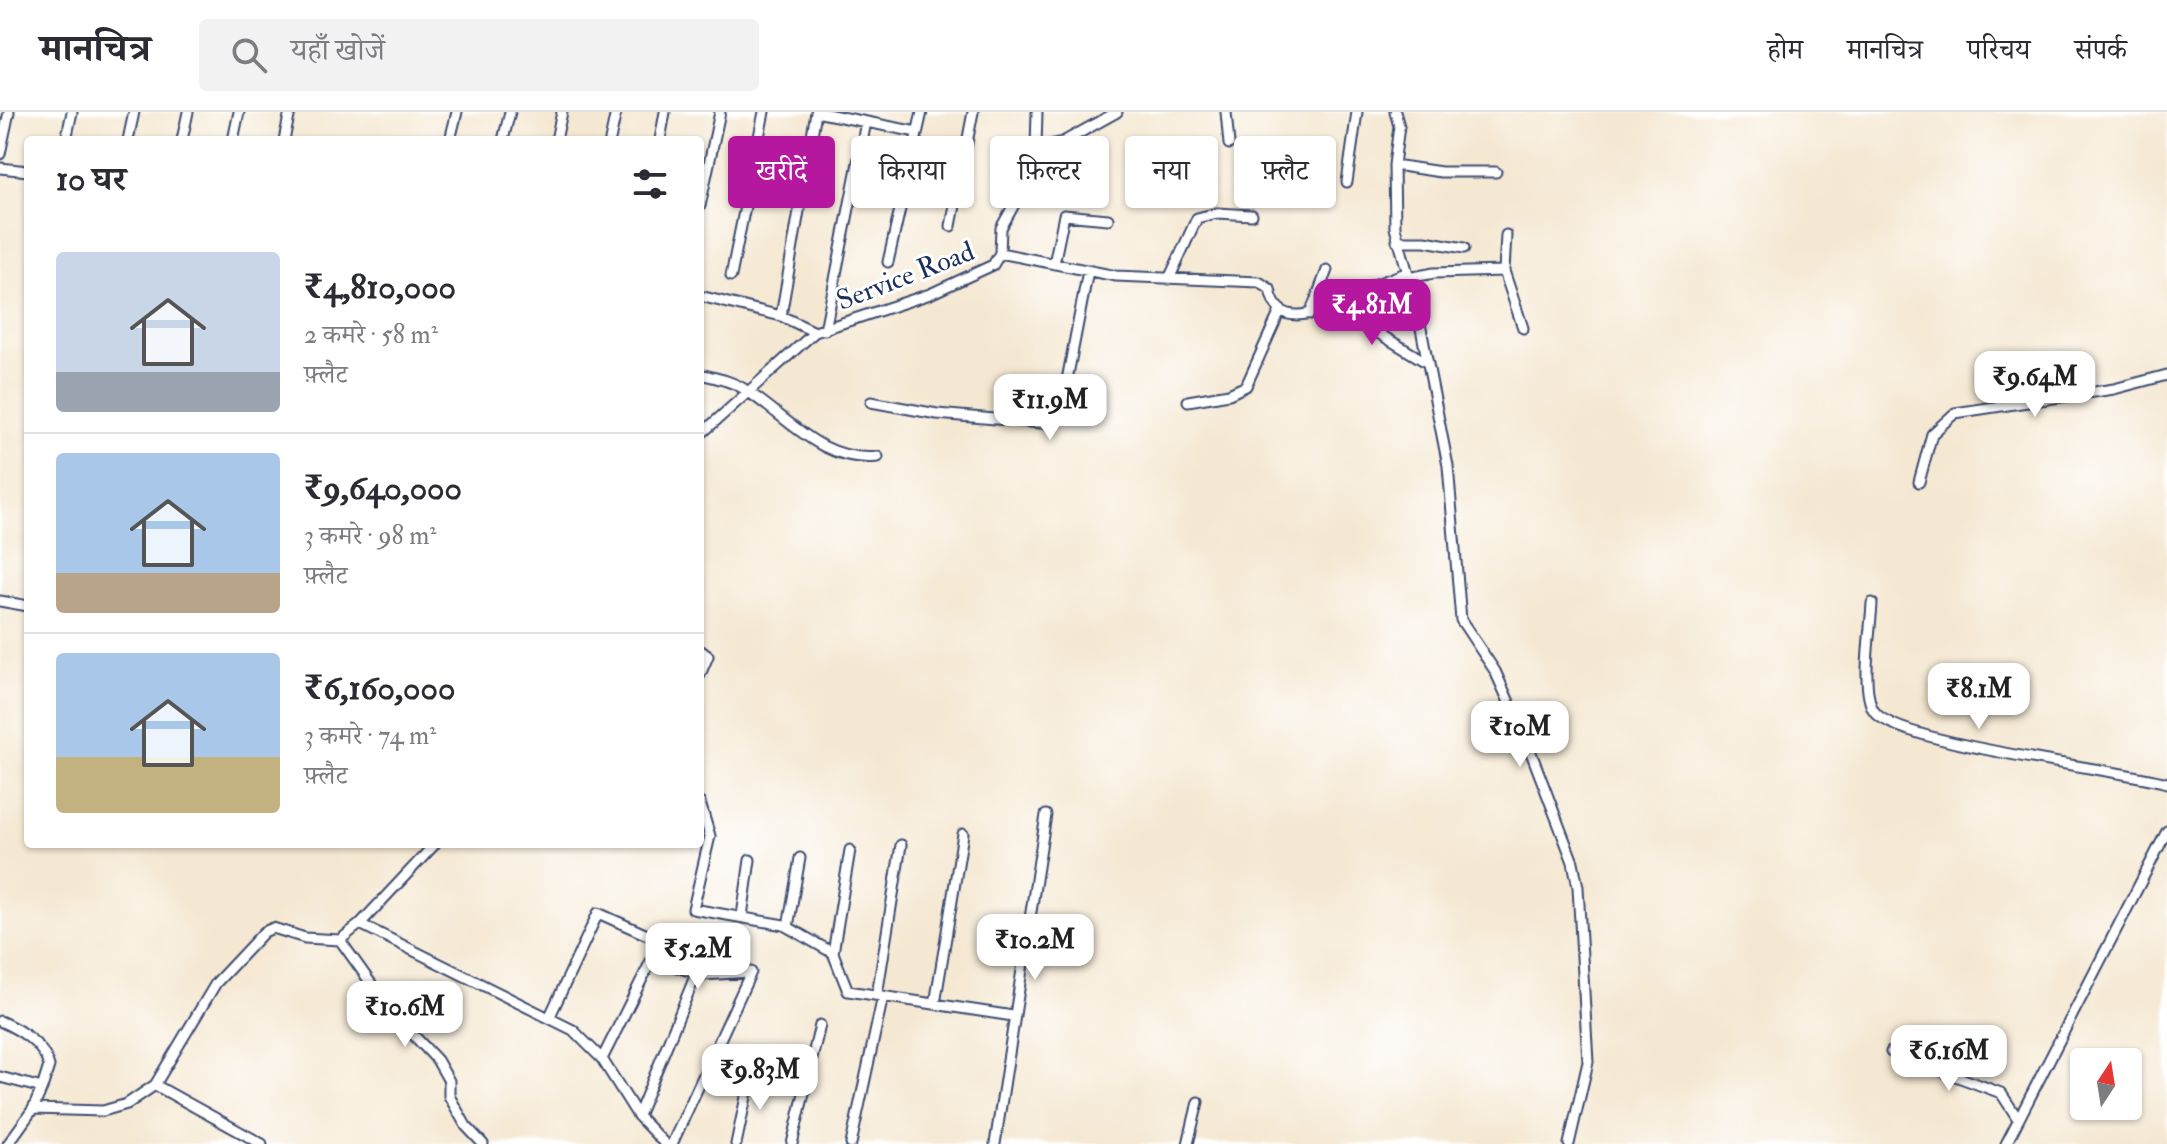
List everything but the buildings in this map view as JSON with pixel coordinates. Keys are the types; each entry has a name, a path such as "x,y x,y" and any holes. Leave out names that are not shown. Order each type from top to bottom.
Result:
{"street":[{"path":"0,154 9,112"},
{"path":"67,136 72,112"},
{"path":"129,136 134,112"},
{"path":"183,136 188,112"},
{"path":"234,136 239,112"},
{"path":"285,136 290,112"},
{"path":"451,136 457,112"},
{"path":"504,136 510,112"},
{"path":"557,136 562,112"},
{"path":"611,136 616,112"},
{"path":"661,136 665,112"},
{"path":"704,187 720,112"},
{"path":"731,276 764,112"},
{"path":"781,316 816,112 917,132"},
{"path":"888,262 922,112"},
{"path":"951,226 973,112"},
{"name":"Service Road","path":"1036,136 1037,112"},
{"path":"1074,136 1117,112"},
{"path":"1226,112 1229,144"},
{"path":"1347,182 1357,112"},
{"path":"1395,112 1399,126 1394,165 1397,241 1448,466 1461,620 1495,671 1532,754 1573,862 1588,1062 1569,1144"},
{"path":"704,431 746,390 820,331 866,122"},
{"path":"1394,165 1441,172 1496,172"},
{"path":"0,168 24,171"},
{"name":"Service Road","path":"820,331 973,276 993,265 1000,253 1001,228 1012,208"},
{"path":"1169,279 1197,218 1217,213 1252,215"},
{"path":"1054,264 1064,215 1108,219"},
{"path":"1506,235 1504,271 1523,328"},
{"path":"1397,241 1425,241 1464,248"},
{"path":"1000,253 1088,271 1169,279 1259,282 1270,289 1273,304 1280,311 1310,314 1407,275 1504,271"},
{"path":"1310,314 1327,270"},
{"path":"871,402 937,414 1052,424 1061,411 1088,271"},
{"path":"704,297 781,316 820,331"},
{"path":"1343,302 1368,327 1426,362"},
{"path":"1188,401 1229,394 1246,386 1280,311"},
{"path":"704,375 746,390 825,449 846,457 878,457"},
{"path":"1919,482 1932,434 1955,413 2114,389 2167,375"},
{"path":"0,601 24,605"},
{"path":"1872,603 1869,701 1885,722 1976,747 2167,783"},
{"path":"995,1144 1046,815"},
{"path":"704,816 710,836 693,909 774,920 833,953"},
{"path":"2006,1144 2167,831"},
{"path":"935,1004 963,834"},
{"path":"851,1144 880,996 901,845"},
{"path":"33,1109 103,1111 127,1104 155,1085 216,983 264,932 273,928 305,938 340,940 360,924 431,848"},
{"path":"850,850 833,953 848,991 1013,1016"},
{"path":"788,927 800,858"},
{"path":"742,916 750,860"},
{"path":"550,1016 598,913 654,938 652,959 602,1059"},
{"path":"360,924 573,1030 602,1059 638,1116 665,1144"},
{"path":"340,940 390,1010 437,1060 449,1081 449,1096 483,1144"},
{"path":"652,959 696,974 751,972 672,1144"},
{"path":"638,1116 696,974"},
{"path":"0,1021 20,1030 47,1056 49,1066 33,1109 8,1144"},
{"path":"792,1144 820,1025"},
{"path":"1891,1052 2001,1093 2018,1119"},
{"path":"736,1144 751,1073"},
{"path":"0,1077 42,1088"},
{"path":"155,1085 262,1144"},
{"path":"1188,1144 1198,1102"}]}
